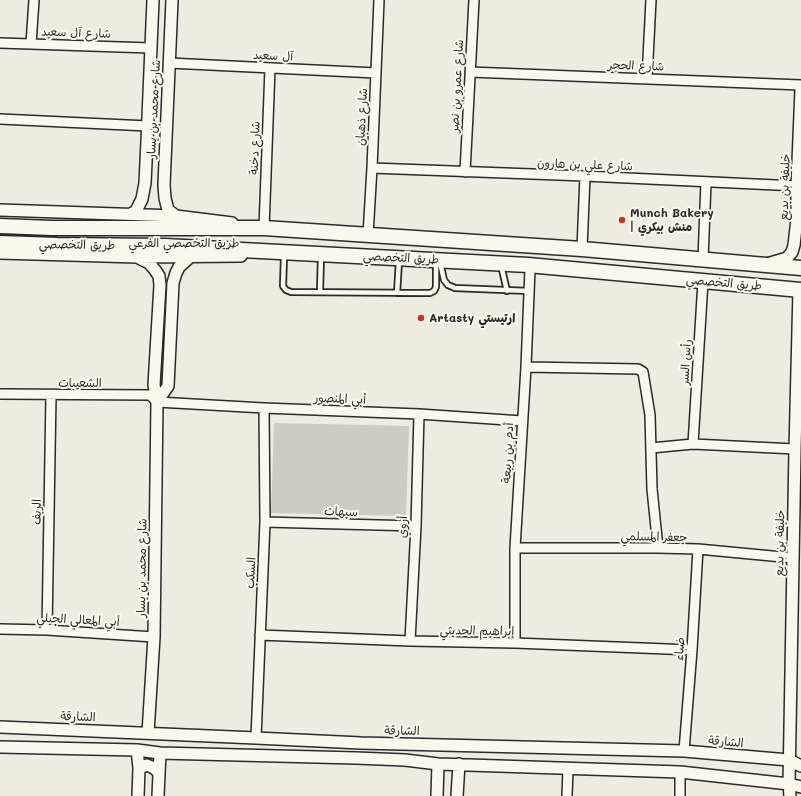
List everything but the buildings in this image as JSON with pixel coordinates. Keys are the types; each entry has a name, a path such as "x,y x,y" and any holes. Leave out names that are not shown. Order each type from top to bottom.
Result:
{"main road":[{"name":"طريق التخصصي","path":"0,226 52,228 264,228 582,250 801,268"},
{"name":"طريق التخصصي","path":"0,242 57,245 165,246 528,265 800,290"}],"street":[{"path":"31,44 34,0"},
{"name":"شارع محمد بن يسار","path":"131,214 136,211 142,199 145,183 153,0"},
{"name":"شارع محمد بن يسار","path":"172,0 164,185 168,210 176,216"},
{"name":"شارع ذهبان","path":"368,235 379,0"},
{"name":"شارع عمرو بن نصر","path":"466,172 474,0"},
{"path":"647,78 651,0"},
{"name":"شارع آل سعيد","path":"0,43 151,48"},
{"name":"آل سعيد","path":"169,63 376,73"},
{"name":"شارع دخنة","path":"264,228 270,68"},
{"name":"شارع الحجر","path":"470,72 801,85"},
{"name":"خليفة بن بديع","path":"764,265 787,258 792,252 794,245 797,219 801,90"},
{"path":"0,119 148,126"},
{"path":"147,141 149,170 150,174 153,176 158,176 162,168 166,142"},
{"name":"شارع علي بن هارون","path":"372,168 797,186"},
{"path":"582,250 585,176"},
{"path":"703,260 706,182"},
{"name":"طريق التخصصي الفرعي","path":"0,210 176,216 264,228"},
{"path":"797,219 798,234 801,240"},
{"name":"طريق التخصصي الفرعي","path":"0,253 138,257 284,256 321,254"},
{"name":"شارع محمد بن يسار","path":"138,257 150,264 156,270 159,276 160,285 154,385 157,402 154,636 148,734"},
{"path":"157,402 168,386 173,283 179,267 190,257"},
{"name":"أدم بن ربيعة","path":"515,643 515,548 526,367 530,269 528,265"},
{"name":"رأس السر","path":"693,444 703,281"},
{"name":"خليفة بن بديع","path":"790,796 789,760 794,449 800,290"},
{"path":"526,367 638,369 644,372 650,415 652,489 658,548"},
{"name":"الشعيبات","path":"0,394 150,395 157,402"},
{"name":"الريف","path":"47,630 51,394"},
{"name":"أبي المنصور","path":"157,402 419,414 522,421"},
{"name":"السكب","path":"256,738 265,522 264,408"},
{"name":"أروي","path":"410,642 416,526 419,414"},
{"path":"651,448 693,444 794,449"},
{"name":"سيهات","path":"265,522 416,526"},
{"name":"جعفر المسلمي","path":"515,548 698,549 793,558"},
{"name":"ضباء","path":"684,751 698,549"},
{"name":"أبي المعالي الجيلي","path":"0,629 154,636"},
{"name":"إبراهيم الحديثي","path":"260,635 410,642 515,643 692,650"},
{"name":"الشارقة","path":"0,728 362,743 684,751 789,760 801,766"},
{"path":"60,749 61,730"},
{"path":"361,758 362,743"},
{"path":"0,747 361,758 405,760 438,764 680,772 789,784 801,787"},
{"path":"137,750 139,768 138,796"},
{"path":"158,796 160,753"},
{"path":"438,764 438,796"},
{"path":"457,796 459,764"},
{"path":"139,768 147,765 154,768 159,773"},
{"path":"567,796 568,769"},
{"path":"680,772 680,796"}],"lane":[{"path":"320,292 321,254"},
{"path":"284,256 283,286 286,290 291,292 430,294 436,287 438,260"},
{"path":"397,293 399,258"},
{"path":"438,260 444,280 448,285 455,288 529,291"},
{"path":"500,264 507,291"}],"shaded area":[{"path":"274,423 409,426 406,516 271,513"}],"place":[{"name":"Munch Bakery | منش بيكري","path":"622,220"},
{"name":"Artasty ارتيستي","path":"421,318"}]}
